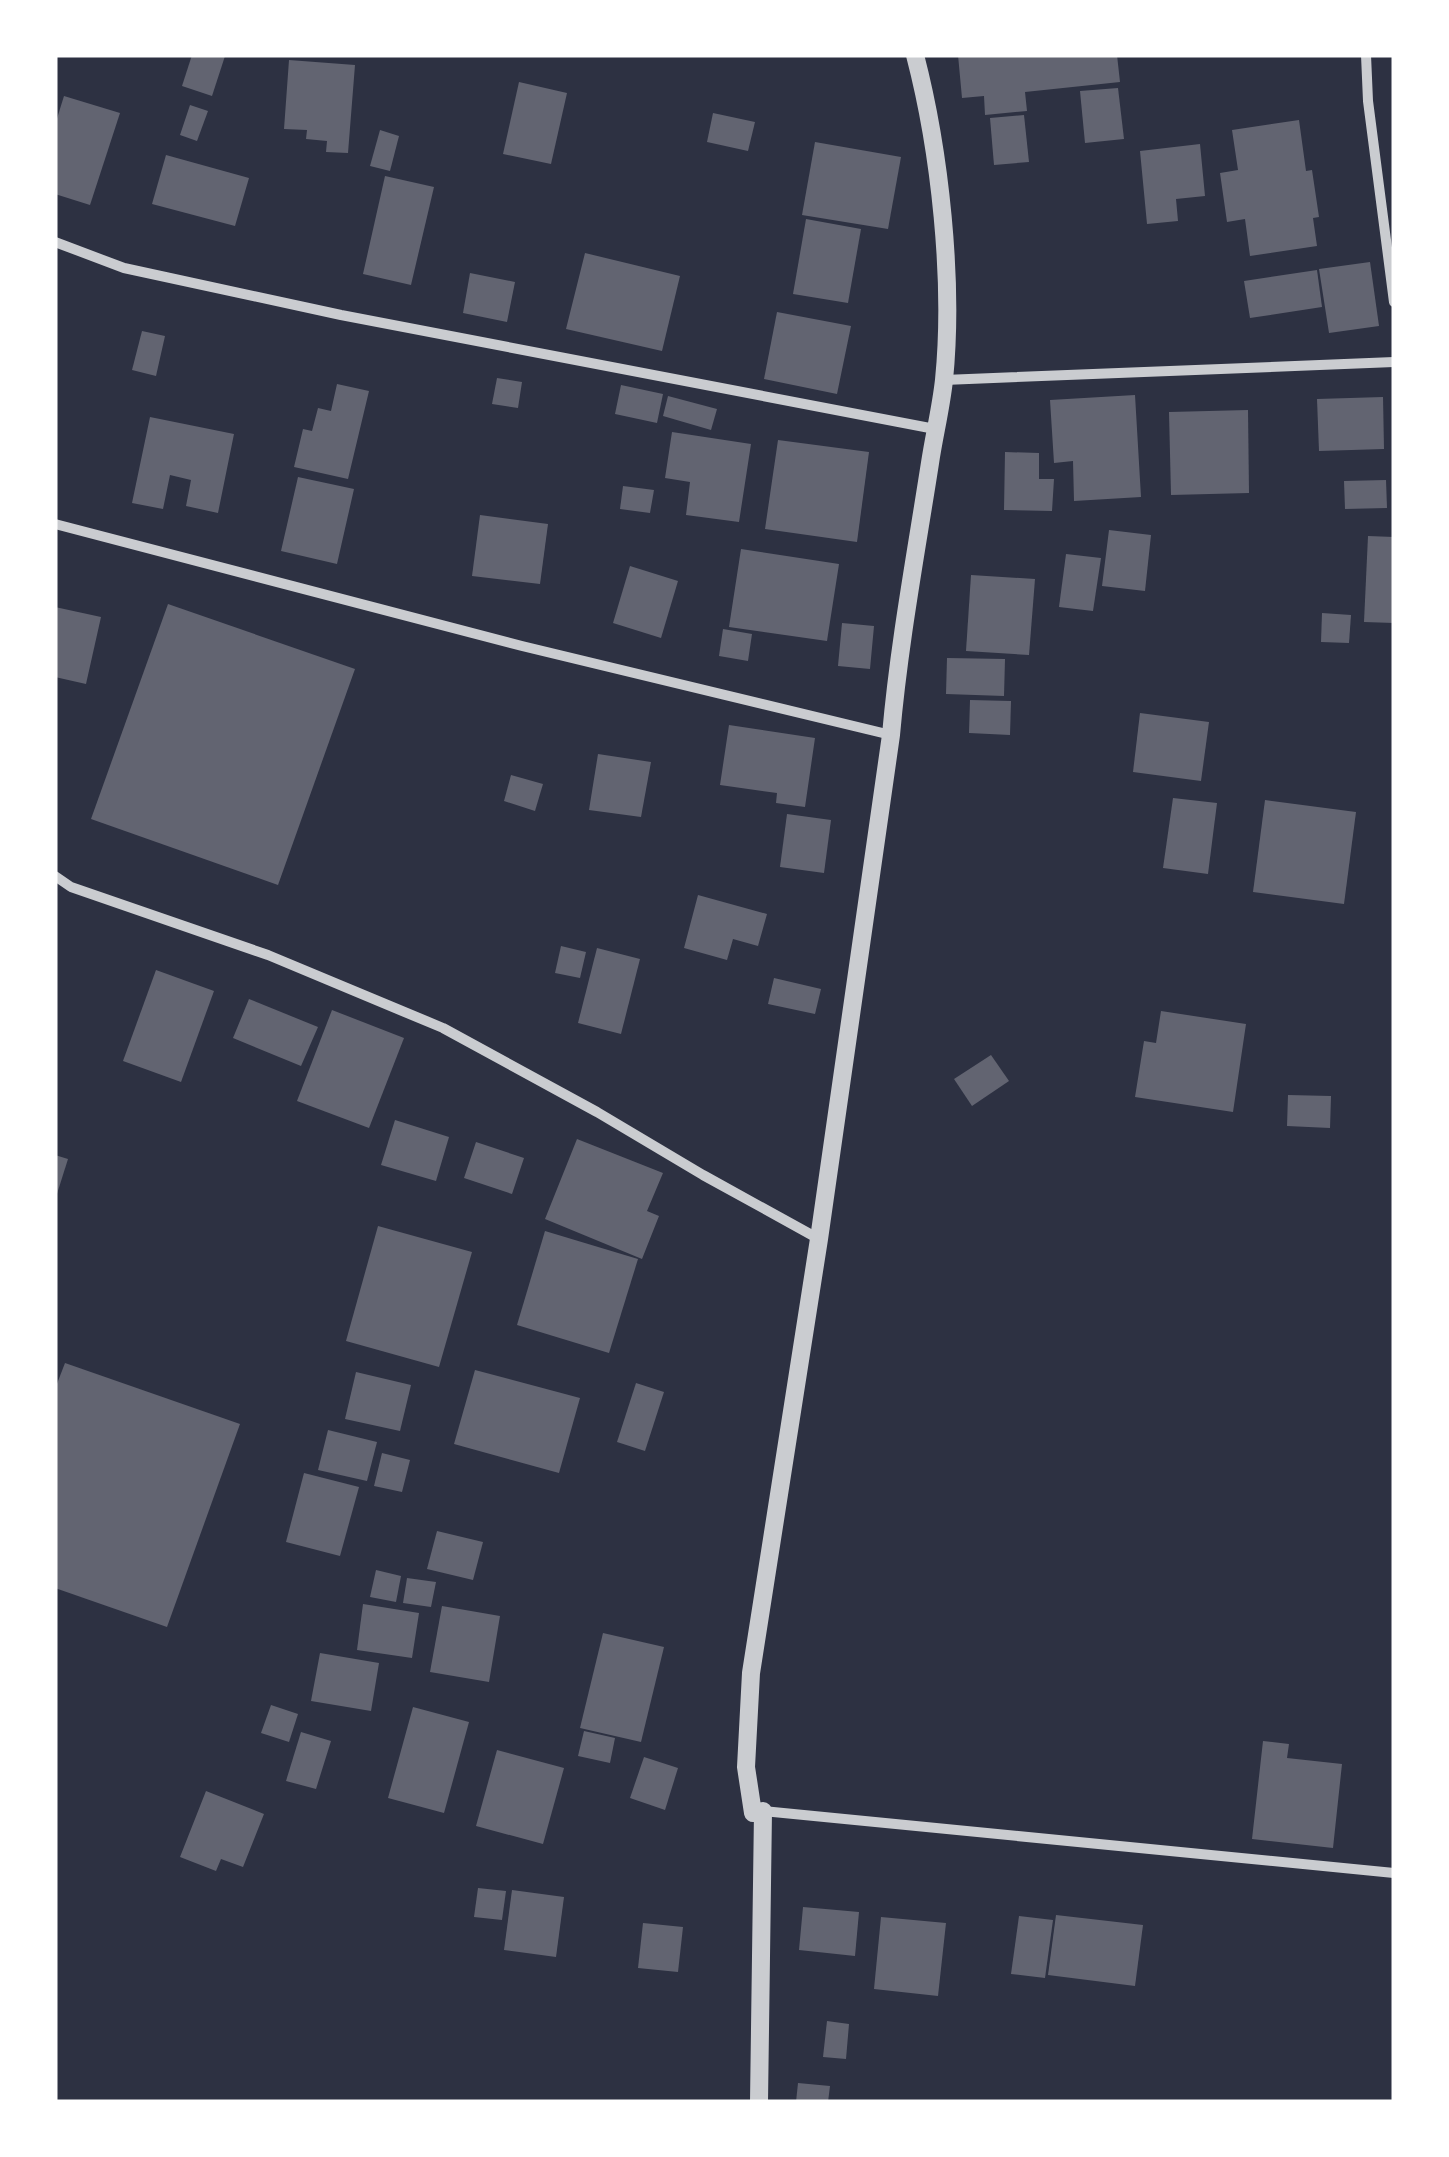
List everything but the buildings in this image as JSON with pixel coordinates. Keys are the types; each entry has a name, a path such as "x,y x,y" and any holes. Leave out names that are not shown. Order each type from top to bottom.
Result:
{"street":[{"path":"915,55 932,119 946,293 944,380 896,674 891,735 819,1239 751,1673 746,1767 753,1813 1394,1872"},
{"path":"1366,55 1368,101 1394,302"},
{"path":"55,242 124,268 341,316 936,429"},
{"path":"944,380 1394,362"},
{"path":"55,524 522,646 891,735"},
{"path":"55,876 71,887 268,955 443,1028 819,1239"},
{"path":"760,2102 763,1811"}]}
